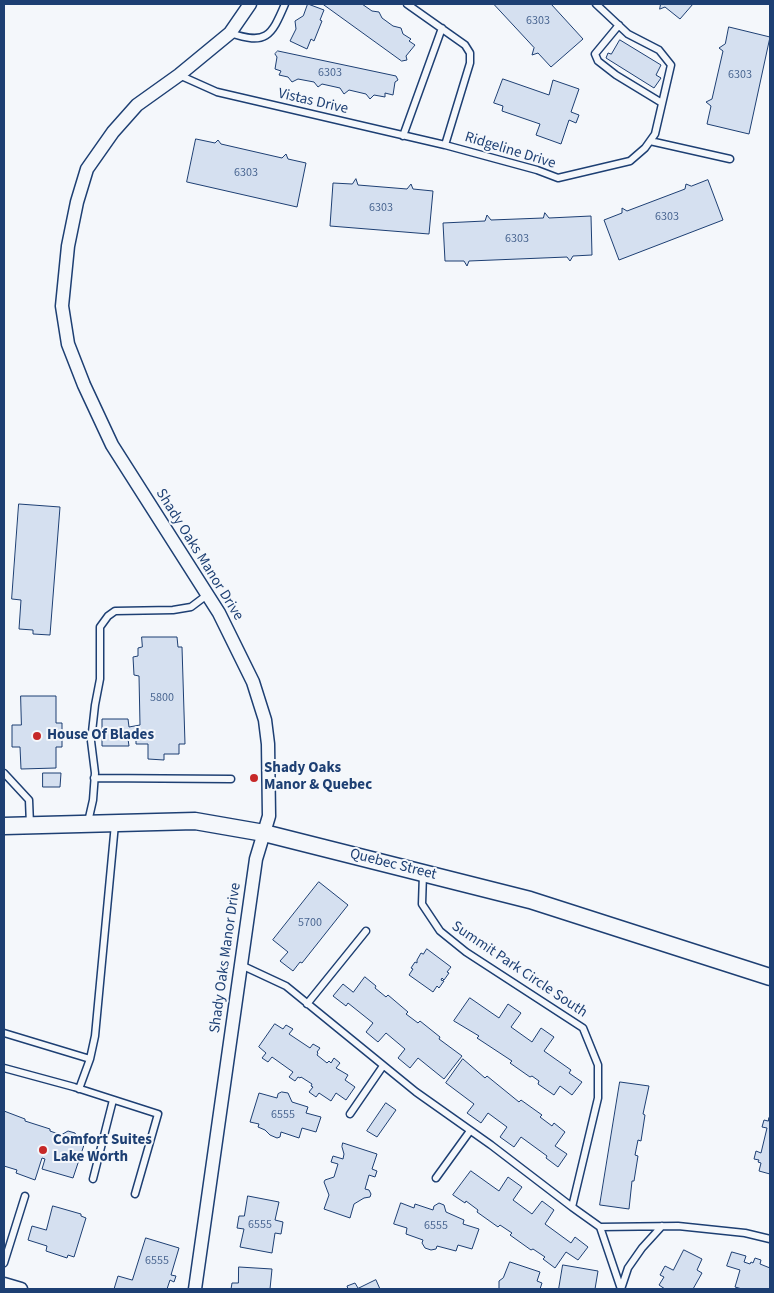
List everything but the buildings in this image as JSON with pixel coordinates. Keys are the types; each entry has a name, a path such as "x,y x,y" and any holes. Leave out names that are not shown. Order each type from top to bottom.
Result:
{"street":[{"name":"Shady Oaks Manor Drive","path":"195,1289 256,859 269,816 268,744 265,720 253,682 219,613 112,445 84,385 68,344 62,306 68,246 77,202 87,169 113,132 137,105 230,33 250,4"},
{"name":"Quebec Street","path":"4,826 195,821 264,833 530,900 770,978"},
{"path":"4,1284 21,1289"}],"lane":[{"path":"230,33 257,39 269,33 277,21 284,4"},
{"path":"407,4 465,45 470,53 470,63 445,145"},
{"name":"Ridgeline Drive","path":"445,145 537,170 558,178 630,161 645,148 655,134 671,65 659,50 628,34 596,4"},
{"path":"619,25 595,54 598,61 616,76 662,103"},
{"path":"403,136 442,28"},
{"name":"Vistas Drive","path":"178,75 217,92 445,145"},
{"path":"650,141 730,159"},
{"path":"87,824 93,800 94,778 91,741 94,705 100,679 100,627 103,621 116,612 173,610 191,606 207,595"},
{"path":"4,773 29,800 30,825"},
{"path":"94,778 230,779"},
{"path":"79,1089 90,1059 95,1036 115,823"},
{"name":"Summit Park Circle South","path":"423,872 422,904 440,931 466,952 583,1028 598,1065 598,1098 572,1208"},
{"path":"307,1004 366,931"},
{"path":"241,966 286,986 416,1092 600,1227 678,1226 745,1233 770,1239"},
{"path":"4,1033 90,1059"},
{"path":"350,1114 383,1066"},
{"path":"4,1068 158,1114 135,1194"},
{"path":"93,1179 113,1100"},
{"path":"436,1178 470,1131"},
{"path":"4,1263 26,1196"},
{"path":"621,1289 628,1268 642,1248 662,1226"},
{"path":"600,1227 621,1289"}],"place":[{"name":"House Of Blades","path":"37,736"},
{"name":"Shady Oaks Manor & Quebec","path":"254,778"},
{"name":"Comfort Suites Lake Worth","path":"43,1150"}]}
